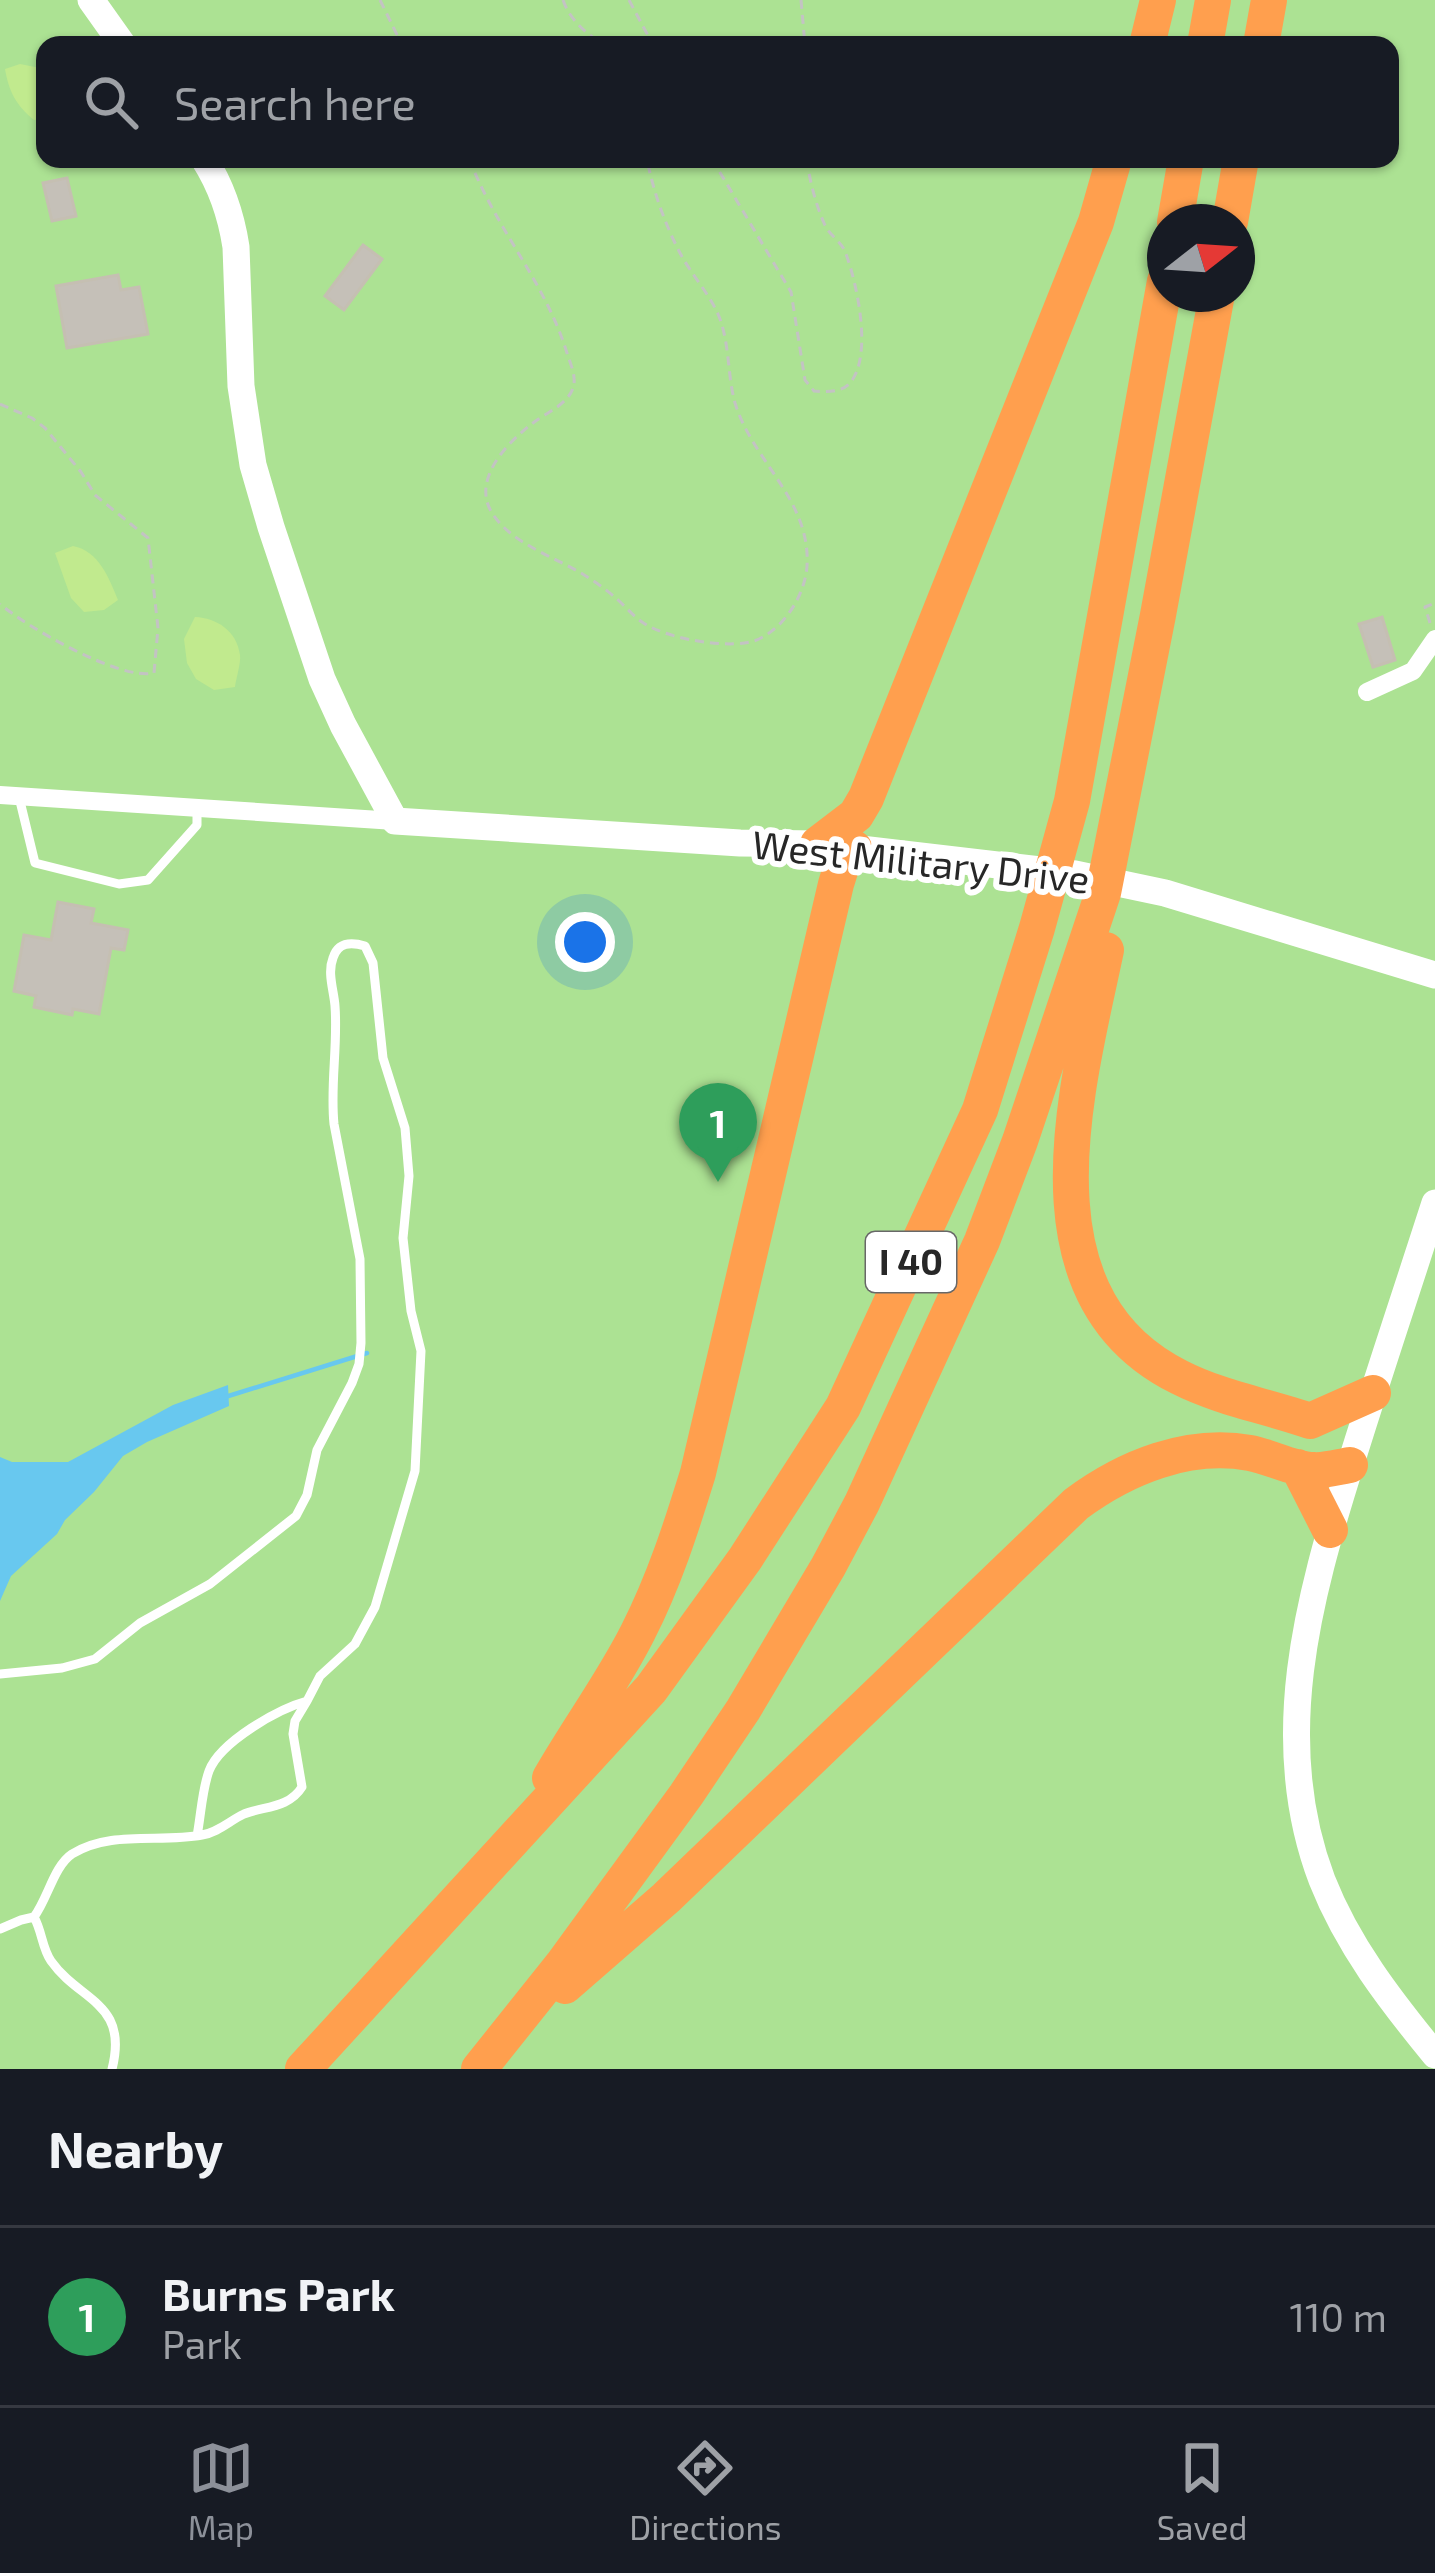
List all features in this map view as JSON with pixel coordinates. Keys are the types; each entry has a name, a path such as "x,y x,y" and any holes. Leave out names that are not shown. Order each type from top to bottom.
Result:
{"highway":[{"path":"1149,36 1158,0"},
{"path":"1207,36 1213,0"},
{"path":"1263,36 1269,0"},
{"path":"518,1833 637,1634 678,1538 698,1473 841,868 839,846 866,798 1096,222 1111,168"},
{"path":"1178,204 1184,168"},
{"path":"1233,204 1239,168"},
{"name":"I 40","path":"303,2069 651,1690 745,1559 843,1407 980,1110 1037,928 1072,801 1159,312"},
{"name":"I 40","path":"478,2069 562,1966 732,1727 862,1503 982,1241 1103,892 1213,312"},
{"path":"839,846 872,833 866,798"},
{"path":"508,2035 666,1898 1097,1488 1144,1465 1186,1454 1243,1451 1319,1470 1353,1455 1330,1429 1202,1388 1149,1359 1103,1310 1089,1284 1080,1259 1070,1192 1076,1090 1114,914 1103,892"},
{"path":"1310,1421 1373,1393"},
{"path":"1298,1466 1330,1530"}],"street":[{"path":"91,0 117,36"},
{"path":"210,168 232,223 245,424 253,465 322,680 394,821"},
{"path":"1366,692 1413,671 1433,633"},
{"path":"10,796 394,821"},
{"name":"West Military Drive","path":"394,821 839,846 1076,874 1165,892 1434,976"},
{"path":"1435,1203 1330,1530 1306,1627 1296,1698 1297,1765 1308,1835 1322,1878 1357,1952 1435,2055"}],"lane":[{"path":"10,796 35,863 119,884 148,880 197,826 197,809"},
{"path":"0,1674 62,1668 95,1659 140,1623 210,1584 296,1516 307,1495 317,1450 359,1364 360,1259 332,1103 335,1006 331,964 339,947 365,946 370,952 383,1058 405,1128 409,1176 403,1238 421,1351 415,1471 375,1607 355,1644 320,1676 295,1721 302,1787 298,1795 197,1836 93,1844 59,1865 34,1917 0,1929"},
{"path":"197,1836 214,1761 275,1713 307,1701"},
{"path":"34,1917 50,1959 107,2014 116,2054 112,2069"}],"path":[{"path":"380,0 398,36"},
{"path":"563,0 567,12 593,36"},
{"path":"628,0 648,36"},
{"path":"801,0 804,36"},
{"path":"473,168 559,327 574,386 565,401 508,445 488,474 490,511 518,538 586,576 643,623 697,641 759,639 797,602 806,582 804,528 736,404 720,319 681,254 652,188 649,168"},
{"path":"717,168 791,292 805,380 814,391 826,392 850,383 862,347 862,327 845,249 824,224 809,168"},
{"path":"0,404 45,428 95,495 148,538 158,628 154,673 132,672 71,649 0,604"},
{"path":"1433,633 1425,607 1435,603"}],"green space":[{"path":"0,0 1435,0 1435,2069 0,2069"},
{"path":"20,64 36,67 36,120 18,103 5,69"},
{"path":"73,546 90,553 111,583 118,600 104,610 84,612 71,598 55,553"},
{"path":"195,617 218,623 235,639 240,659 235,687 214,690 196,679 187,663 184,639"}],"water":[{"path":"228,1385 229,1406 123,1456 57,1534 11,1576 0,1601 0,1457 12,1462 68,1462 173,1405"}],"building":[{"path":"67,178 76,216 52,221 43,183"},
{"path":"363,245 382,259 344,310 325,296"},
{"path":"118,275 121,290 139,287 148,334 67,348 56,286"},
{"path":"1382,617 1395,660 1373,667 1359,624"},
{"path":"58,902 94,909 91,923 128,930 124,950 111,948 99,1014 73,1009 72,1015 34,1007 36,996 14,991 24,935 51,940"}],"waterway":[{"path":"222,1398 367,1353"}],"place":[{"name":"Burns Park","path":"718,1182"}]}
